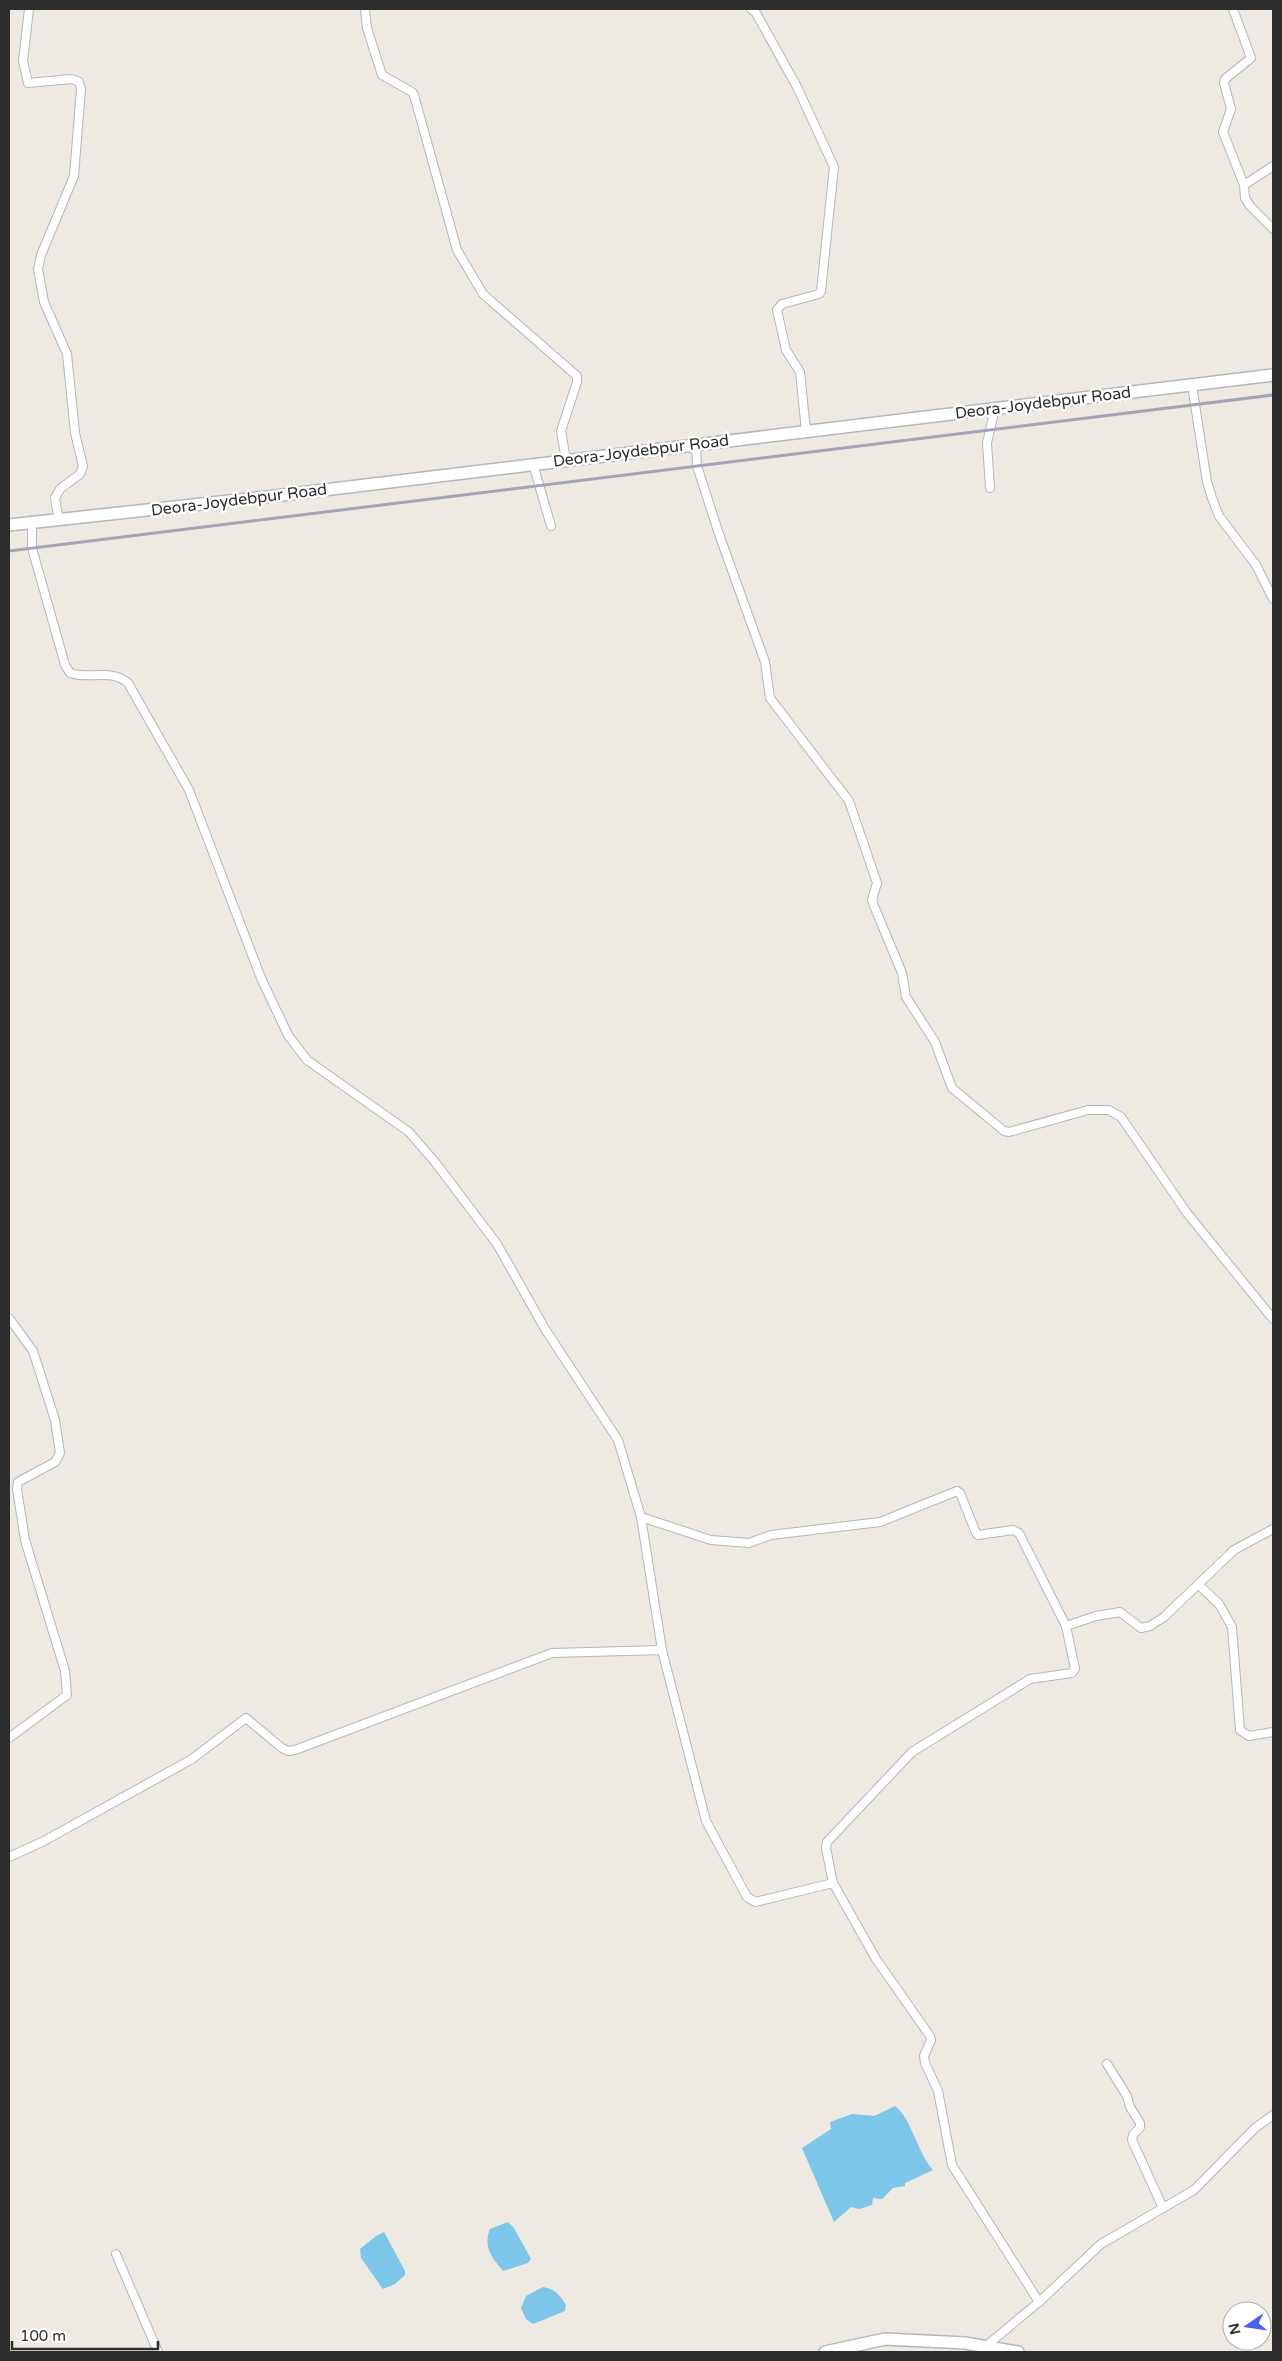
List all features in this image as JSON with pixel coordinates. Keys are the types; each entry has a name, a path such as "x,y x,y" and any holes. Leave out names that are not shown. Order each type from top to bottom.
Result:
{"street":[{"path":"30,9 24,62 28,83 72,79 79,82 81,89 74,176 41,255 38,269 44,302 67,354 75,433 83,466 80,474 60,489 55,498 58,521"},
{"path":"365,9 367,28 382,75 412,92 414,96 457,250 483,294 577,376 577,382 561,431 566,460"},
{"path":"751,9 756,13 797,87 835,172 821,290 819,294 782,304 777,310 786,350 800,372 806,431"},
{"path":"1233,9 1251,58 1225,79 1224,83 1231,109 1223,132 1244,185 1246,198 1250,206 1273,229"},
{"path":"1244,185 1273,166"},
{"name":"Deora-Joydebpur Road","path":"9,525 58,521 1273,375"},
{"path":"1192,385 1207,482 1212,498 1220,516 1256,565 1273,599"},
{"path":"990,488 987,443 996,408"},
{"path":"696,444 697,466 716,525 766,662 770,698 849,801 877,883 872,900 902,973 906,997 935,1042 952,1088 1004,1131 1009,1132 1088,1110 1110,1110 1121,1116 1187,1213 1273,1319"},
{"path":"533,464 551,526"},
{"path":"32,523 32,548 66,665 70,673 78,676 113,674 121,677 128,683 189,790 261,978 288,1035 307,1060 408,1132 435,1162 497,1244 545,1329 618,1440 640,1517 662,1650 706,1821 747,1897 755,1902 833,1883"},
{"path":"9,1318 33,1351 55,1420 60,1453 58,1458 18,1482 17,1489 25,1540 65,1671 67,1695 9,1738"},
{"path":"640,1517 711,1540 749,1544 771,1535 880,1522 957,1490 960,1492 974,1531 978,1535 1013,1530 1019,1533 1066,1626 1075,1669 1072,1673 1030,1678 912,1752 827,1842 833,1883 876,1958 930,2036 931,2040 924,2056 925,2064 938,2091 952,2165 1039,2302"},
{"path":"1066,1626 1096,1616 1118,1612 1142,1628 1150,1626 1164,1617 1234,1550 1273,1529"},
{"path":"1199,1585 1219,1604 1232,1627 1240,1730 1249,1736 1273,1732"},
{"path":"9,1856 44,1841 192,1759 246,1718 282,1748 288,1751 296,1750 552,1653 662,1650"},
{"path":"1107,2064 1127,2096 1130,2106 1140,2123 1140,2127 1133,2134 1132,2140 1163,2208"},
{"path":"988,2349 1101,2244 1194,2190 1255,2128 1273,2115"},
{"path":"116,2254 158,2352"},
{"path":"825,2352 885,2339 917,2339 1018,2352"}],"water":[{"path":"895,2106 906,2119 922,2153 933,2170 905,2183 905,2186 893,2188 882,2199 873,2198 872,2205 859,2209 851,2207 834,2222 802,2148 831,2129 830,2122 852,2114 874,2116"},
{"path":"508,2222 514,2228 531,2259 528,2263 503,2271 489,2251 487,2241 490,2229"},
{"path":"384,2232 405,2271 405,2275 395,2284 383,2289 361,2258 360,2249"},
{"path":"543,2287 551,2289 559,2295 566,2305 565,2311 533,2324 526,2319 521,2308 526,2296"}],"railway":[{"path":"9,551 1273,395"}]}
